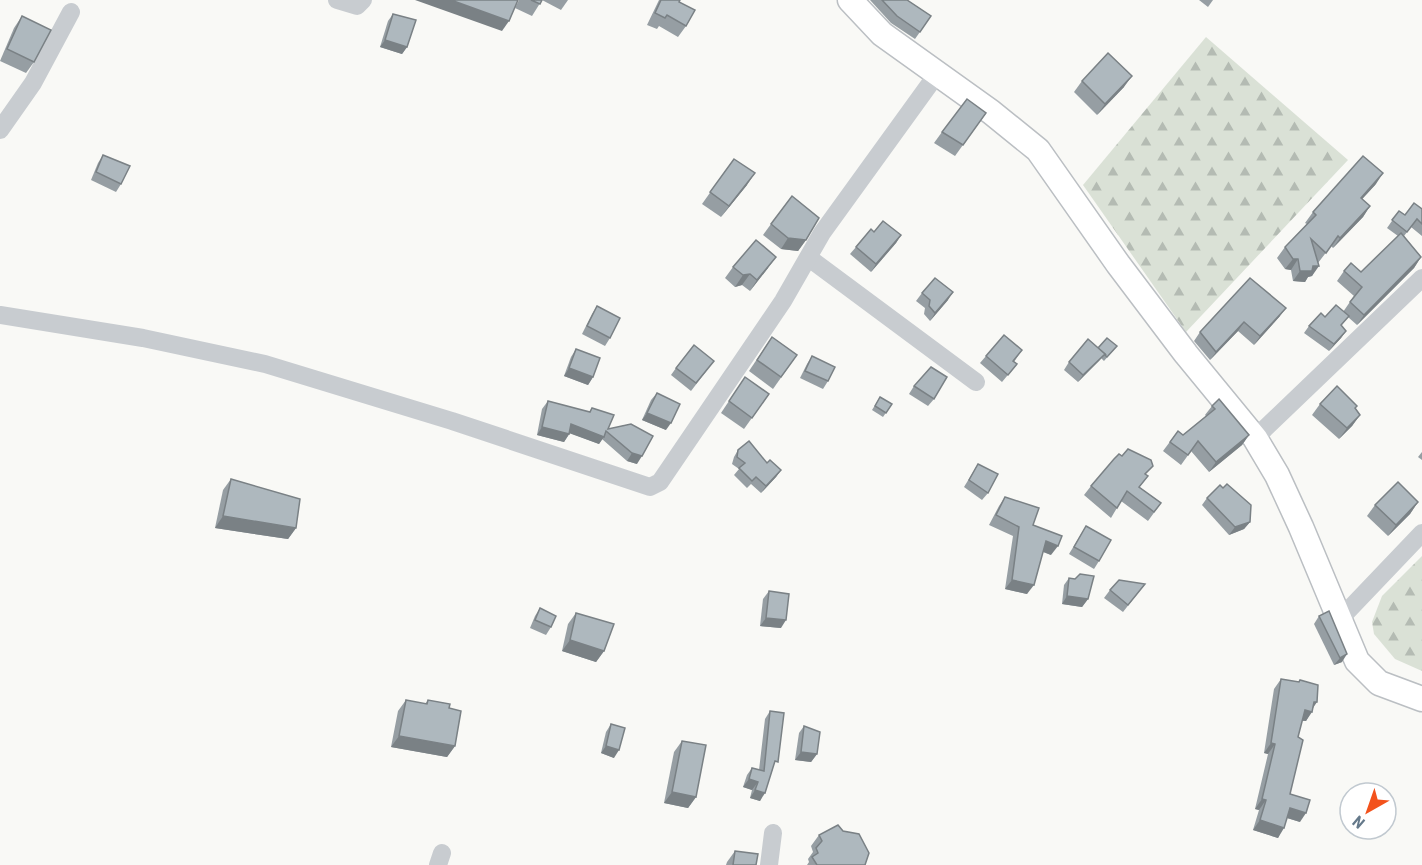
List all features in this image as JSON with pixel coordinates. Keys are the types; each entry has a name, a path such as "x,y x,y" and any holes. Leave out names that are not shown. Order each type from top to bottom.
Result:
{"main road":[{"path":"850,0 882,34 1038,150 1159,318 1255,438 1281,485 1357,661 1371,677 1394,690 1422,699"}],"street":[{"path":"337,0 357,6 363,0"},
{"path":"0,130 33,83 71,12"},
{"path":"0,315 142,338 265,364 452,421 650,487 660,482 809,258 822,233 937,74"},
{"path":"809,258 976,382"},
{"path":"1255,438 1422,279"},
{"path":"1339,620 1422,533"},
{"path":"769,865 773,833"}],"green space":[{"path":"1206,37 1348,160 1186,332 1083,185"},
{"path":"1422,556 1422,671 1395,659 1374,634 1372,622 1382,596"}],"building":[{"path":"451,0 518,0 509,21"},
{"path":"661,0 680,0 679,2 695,10 686,26 667,15 665,18 655,13"},
{"path":"882,0 907,0 931,16 920,32 897,16"},
{"path":"393,14 416,20 407,47 385,40"},
{"path":"22,16 51,30 34,62 7,49"},
{"path":"1108,53 1132,76 1105,104 1082,81"},
{"path":"967,99 986,113 963,145 942,132"},
{"path":"103,155 130,166 121,184 96,172"},
{"path":"1363,156 1383,173 1361,198 1370,206 1340,238 1338,236 1326,253 1311,239 1319,266 1313,266 1312,271 1300,271 1298,259 1293,259 1285,247 1316,215 1313,212"},
{"path":"734,159 755,173 729,206 710,192"},
{"path":"792,196 819,218 806,240 788,238 771,224"},
{"path":"1414,203 1422,209 1422,224 1417,219 1407,232 1392,220 1399,211 1405,215"},
{"path":"883,221 901,235 876,264 856,247 871,229 874,232"},
{"path":"1401,233 1421,257 1364,315 1350,302 1362,287 1344,271 1351,263 1361,272"},
{"path":"756,240 776,257 757,280 750,274 743,275 733,267"},
{"path":"935,278 953,292 935,313 929,306 930,300 922,293"},
{"path":"1250,278 1286,308 1260,336 1244,322 1216,352 1200,332"},
{"path":"1336,305 1349,316 1341,325 1346,331 1334,344 1309,326 1321,313 1325,317"},
{"path":"597,306 620,318 610,338 587,326"},
{"path":"1004,335 1022,350 1013,361 1017,364 1008,375 986,356"},
{"path":"772,337 797,355 781,377 757,360"},
{"path":"1107,338 1117,346 1107,357 1098,348"},
{"path":"1088,339 1105,354 1083,375 1069,362"},
{"path":"694,345 714,361 696,383 676,368"},
{"path":"576,349 600,358 593,377 569,368"},
{"path":"812,356 835,367 828,381 805,371"},
{"path":"931,367 947,377 934,399 914,386"},
{"path":"745,377 769,394 752,418 729,401"},
{"path":"1337,386 1357,406 1355,408 1360,415 1347,428 1320,404"},
{"path":"657,393 680,404 671,423 647,413"},
{"path":"880,397 892,404 886,413 875,406"},
{"path":"1219,399 1249,435 1216,462 1198,441 1188,455 1170,442 1178,431 1183,435 1215,409 1212,406"},
{"path":"548,401 590,412 592,408 614,415 608,429 631,424 653,436 642,456 632,453 606,431 604,437 571,424 569,434 542,427"},
{"path":"749,441 767,463 770,460 781,470 766,486 756,477 752,481 739,468 745,463 737,457 738,450"},
{"path":"1128,449 1151,460 1153,466 1145,474 1148,476 1139,487 1161,503 1154,512 1127,491 1117,508 1091,486 1119,454 1122,456"},
{"path":"978,464 998,474 988,493 969,480"},
{"path":"231,479 300,499 296,528 223,516"},
{"path":"1398,482 1418,502 1396,525 1375,505"},
{"path":"1227,484 1251,505 1250,522 1235,527 1207,498 1220,485 1223,488"},
{"path":"1005,497 1039,508 1033,525 1062,536 1058,546 1046,541 1034,585 1012,580 1019,527 996,515"},
{"path":"1086,526 1111,540 1099,561 1074,547"},
{"path":"1080,574 1094,576 1088,599 1067,596 1069,578 1075,579"},
{"path":"1119,580 1145,584 1128,605 1110,590"},
{"path":"769,591 789,594 786,620 766,618"},
{"path":"540,608 556,616 551,627 535,620"},
{"path":"1329,611 1347,654 1340,658 1319,616"},
{"path":"576,613 614,624 604,651 570,640"},
{"path":"1281,679 1299,682 1300,680 1318,685 1317,702 1314,702 1312,712 1305,710 1298,737 1303,740 1290,794 1310,800 1306,813 1290,808 1284,828 1260,820 1266,800 1262,799 1275,744 1271,743"},
{"path":"406,700 427,704 428,700 450,704 449,708 461,711 455,746 399,736"},
{"path":"770,711 784,713 778,762 775,761 765,793 755,790 758,782 749,779 752,768 764,771"},
{"path":"611,724 625,728 619,750 606,746"},
{"path":"804,726 820,732 817,754 801,752"},
{"path":"682,741 706,745 696,797 672,792"},
{"path":"838,825 843,831 859,834 869,853 865,865 817,865 812,857 818,853 816,848 822,841 819,835"},
{"path":"735,851 758,854 756,865 733,865"}]}
